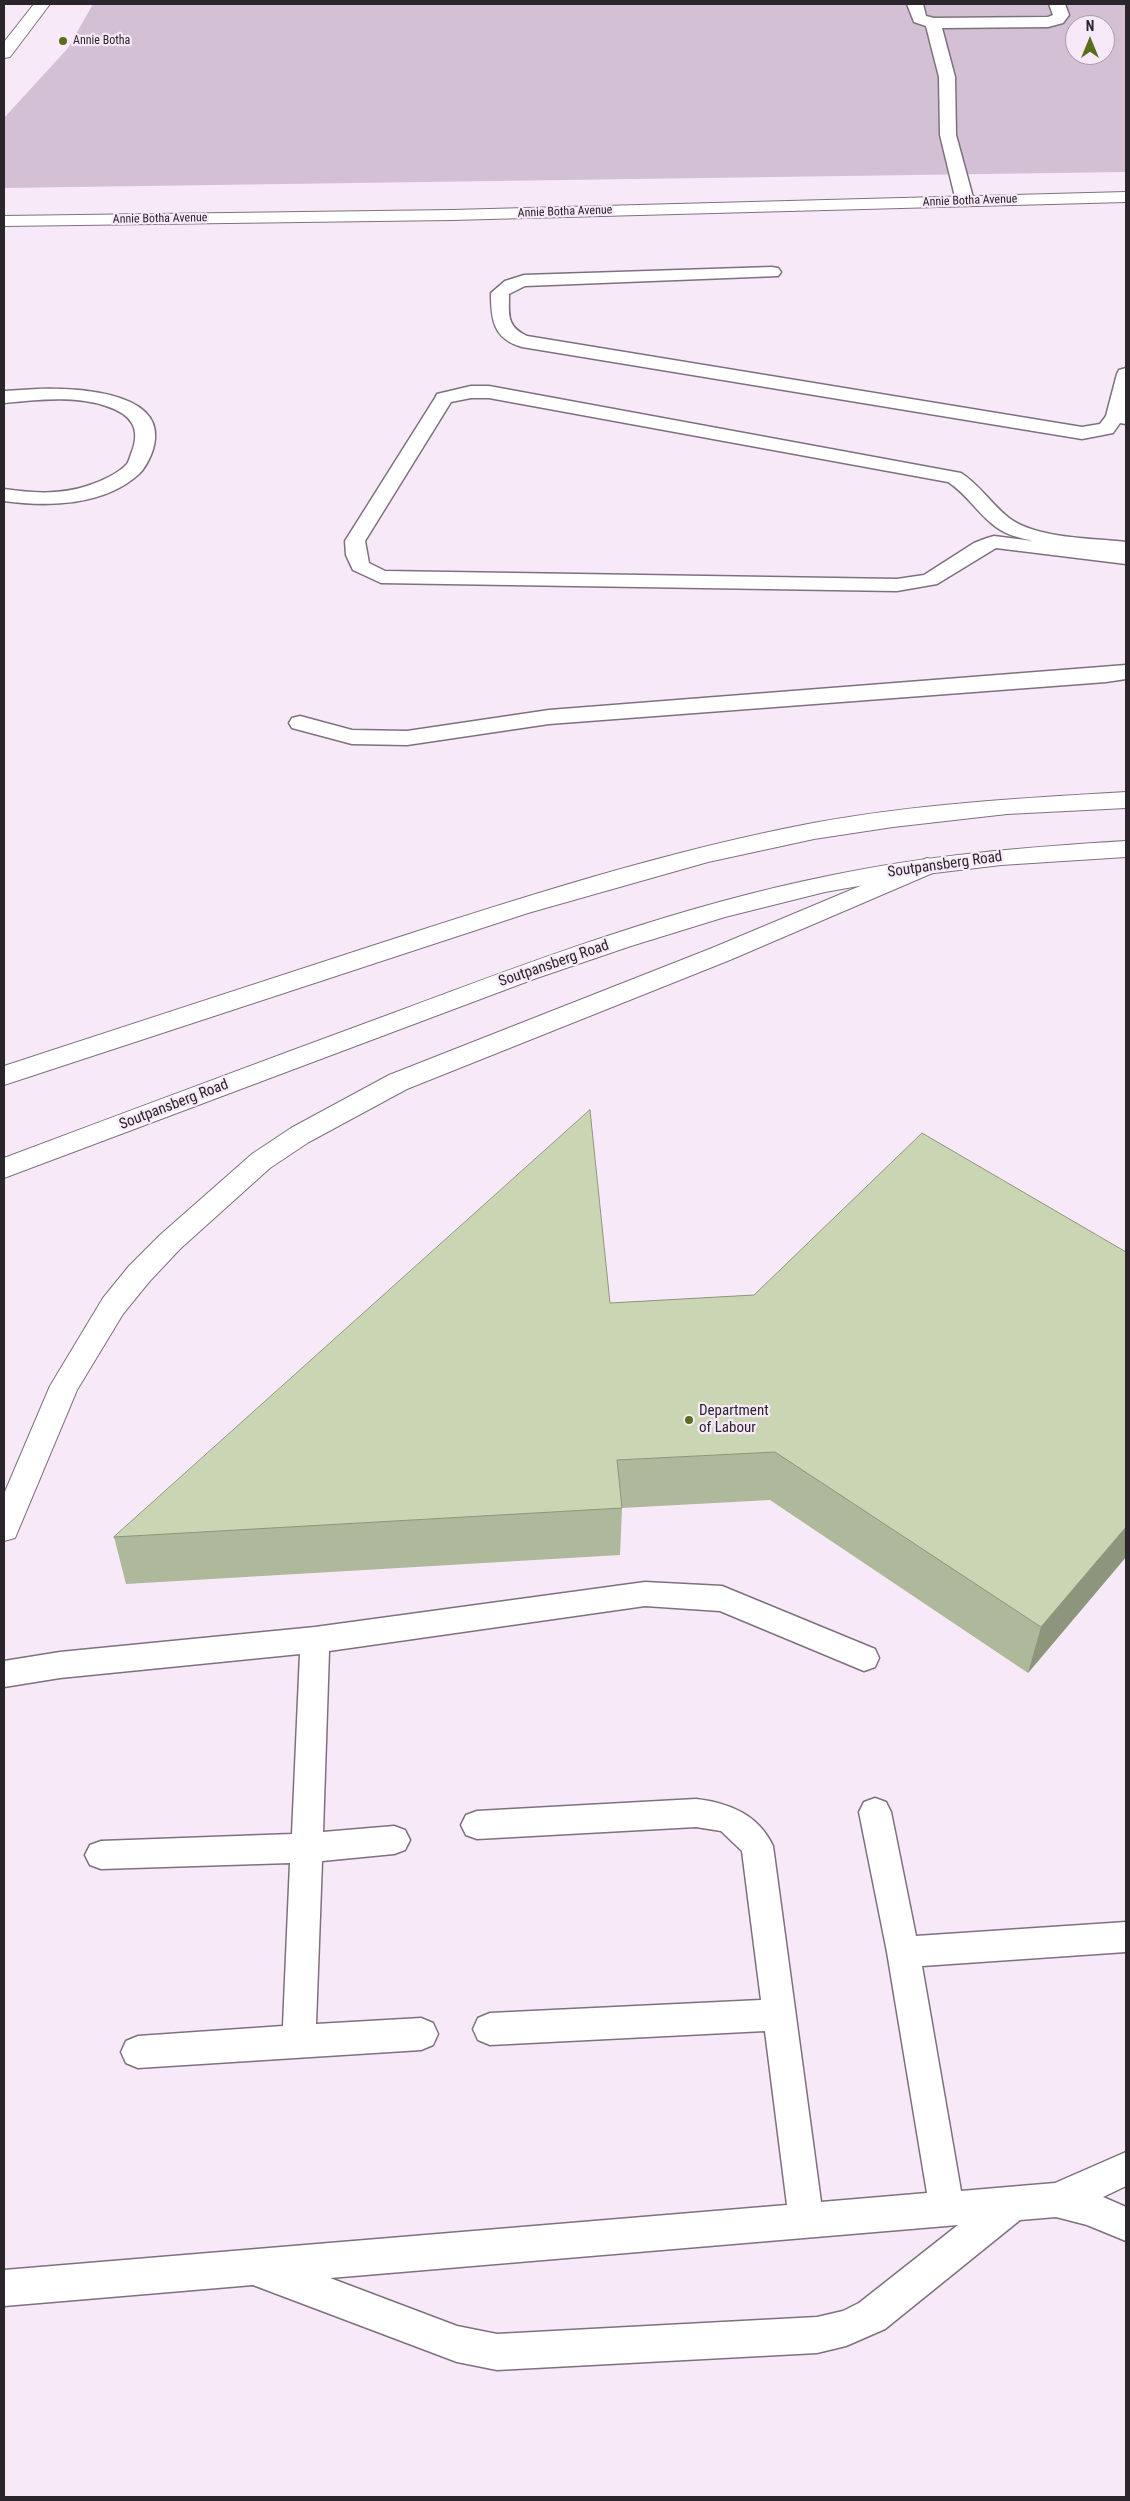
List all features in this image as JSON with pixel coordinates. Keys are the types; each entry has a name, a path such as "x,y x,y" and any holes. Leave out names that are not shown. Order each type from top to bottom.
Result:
{"main road":[{"path":"4,53 42,4"},
{"name":"Annie Botha Avenue","path":"4,220 452,215 1126,197"},
{"path":"4,1076 520,907 707,854 814,831 893,820 1007,806 1126,800"},
{"name":"Soutpansberg Road","path":"4,1168 582,952 760,901 824,885 927,866 993,858 1126,848"},
{"path":"4,1529 64,1386 113,1306 139,1274 170,1242 261,1161 300,1135 398,1082 721,954 927,866"}],"lane":[{"path":"915,4 919,19 933,23 1048,22 1057,20 1061,15 1057,4"},
{"path":"933,23 947,77 948,135 965,201"},
{"path":"772,272 533,279 506,286 500,293 500,320 504,330 522,341 1082,433 1106,429 1121,417 1126,374"},
{"path":"1126,548 1034,535 1015,530 1002,522 967,484 954,478 489,392 471,392 444,398 355,540 356,555 360,566 381,577 391,578 898,585 930,580 981,546 994,542 1126,558"},
{"path":"4,397 86,395 120,404 142,420 146,430 145,444 135,467 114,482 90,492 62,498 24,499 4,495"},
{"path":"300,724 358,738 396,740 549,717 1087,677 1126,672"},
{"path":"4,1674 60,1665 315,1640 645,1594 722,1599 864,1658"},
{"path":"299,2041 315,1640"},
{"path":"875,1812 903,1952 947,2209"},
{"path":"477,1825 696,1813 725,1817 744,1829 758,1846 806,2222"},
{"path":"101,1855 306,1848 394,1840"},
{"path":"903,1952 1126,1937"},
{"path":"490,2029 780,2015"},
{"path":"138,2052 421,2034"},
{"path":"1056,2200 1126,2168"},
{"path":"4,2288 1056,2200 1088,2208 1126,2224"},
{"path":"252,2267 457,2344 497,2352 818,2335 846,2328 872,2316 1012,2204"}],"shaded area":[{"path":"93,4 1126,4 1126,172 4,188 4,118 68,48"}],"building":[{"path":"590,1110 610,1303 754,1295 922,1133 1126,1252 1126,1527 1041,1627 775,1452 617,1460 622,1508 114,1537"}],"place":[{"name":"Annie Botha","path":"63,41"},
{"name":"Department of Labour","path":"689,1420"}]}
